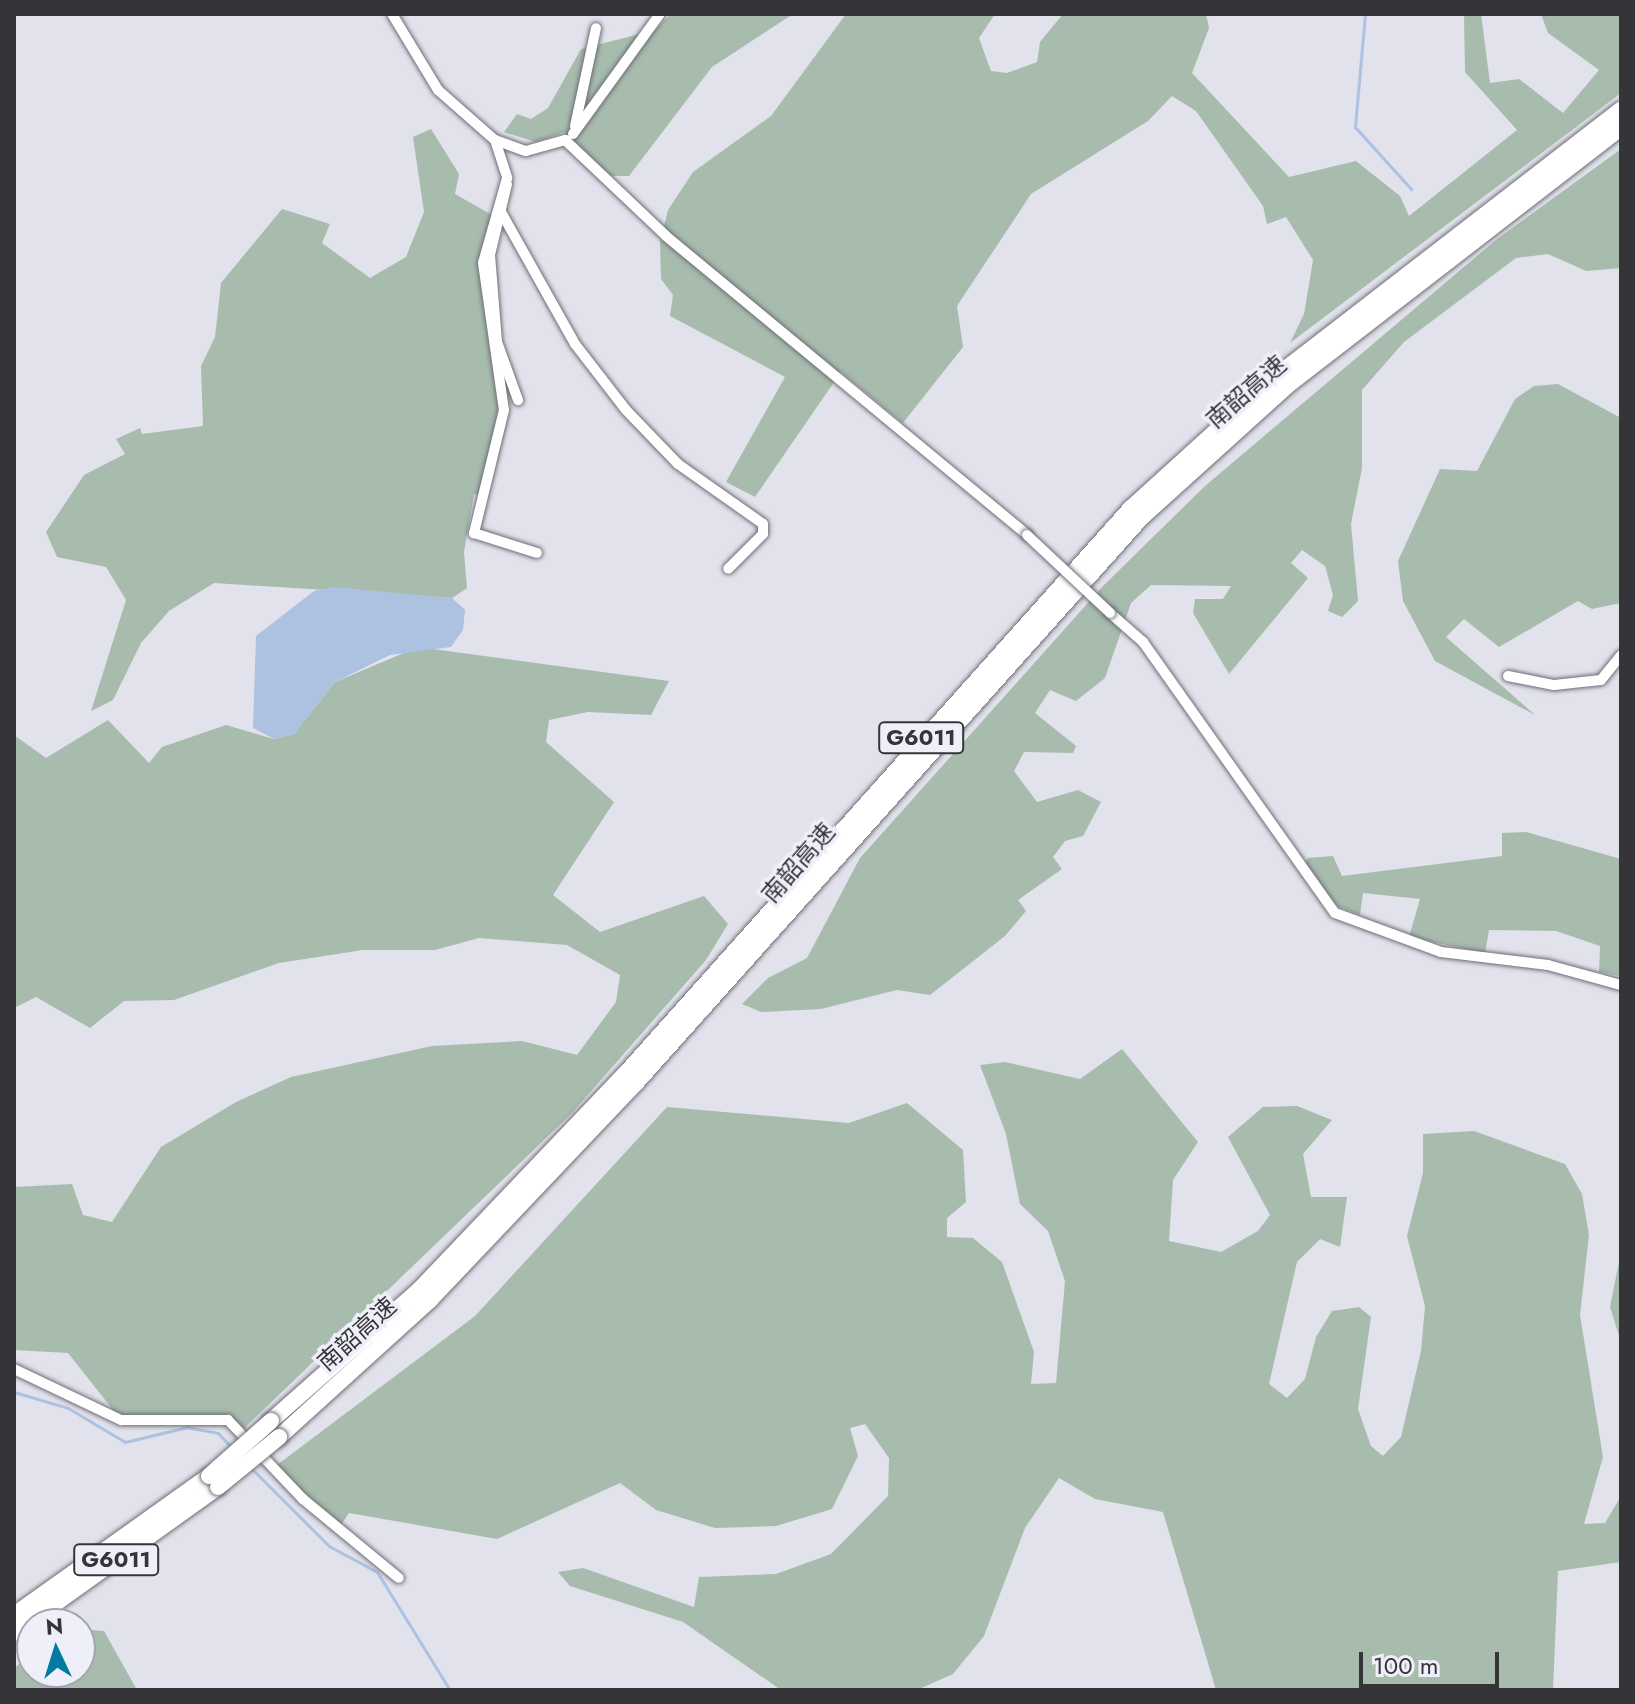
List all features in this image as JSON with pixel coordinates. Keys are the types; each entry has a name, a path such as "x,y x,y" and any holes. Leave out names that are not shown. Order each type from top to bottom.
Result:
{"highway":[{"name":"南韶高速","path":"14,1633 213,1481 271,1421 420,1289 626,1073 1131,508 1279,374 1621,110"},
{"name":"南韶高速","path":"14,1615 279,1437 430,1300 636,1083 1141,518 1300,375 1621,128"}],"street":[{"path":"392,14 438,90 495,140 526,151 569,137 660,14"},
{"path":"569,137 596,28"},
{"path":"569,137 666,236 1027,535 1143,642 1335,913 1441,952 1548,965 1621,985"},
{"path":"495,140 507,178 490,255 497,342 518,400"},
{"path":"507,178 483,263 504,410 474,533 537,553"},
{"path":"501,212 575,344 626,410 678,464 763,524 763,534 728,569"},
{"path":"1508,676 1587,683 1601,680 1621,655"},
{"path":"14,1369 121,1420 228,1420 303,1499 399,1578"}],"green space":[{"path":"671,14 793,14 712,67 629,176 611,176 564,132 536,142 504,132 517,114 531,119 548,108 581,49 655,30"},
{"path":"846,14 995,14 979,38 991,71 1007,73 1037,62 1040,42 1063,14 1206,14 1209,28 1192,73 1289,177 1356,161 1400,196 1409,216 1517,130 1465,72 1464,14 1481,14 1490,83 1519,79 1563,113 1599,70 1548,33 1541,14 1621,14 1621,93 1290,343 1304,314 1313,260 1286,217 1267,224 1263,206 1196,111 1172,96 1148,121 1031,194 957,306 963,347 903,423 841,372 755,497 726,482 785,377 670,316 673,295 661,279 660,242 668,210 693,172 771,116"},
{"path":"431,129 459,174 455,194 492,215 484,244 503,390 482,495 474,494 464,552 467,588 452,598 214,583 169,611 141,643 113,700 91,711 126,600 106,567 57,557 46,532 84,475 125,454 116,439 140,428 142,434 203,426 201,366 215,337 221,283 282,209 330,224 322,243 370,278 406,257 424,212 413,137"},
{"path":"1621,149 1621,268 1586,271 1548,254 1516,258 1404,342 1362,390 1362,468 1351,524 1358,601 1342,617 1328,611 1333,595 1325,566 1302,550 1291,563 1308,578 1229,674 1193,613 1195,599 1223,599 1231,586 1151,585 1131,603 1105,678 1076,701 1050,690 1035,713 1076,746 1073,753 1024,752 1014,771 1037,802 1078,790 1101,802 1083,836 1065,841 1053,857 1062,869 1018,900 1026,911 1005,936 930,995 897,990 821,1009 761,1012 742,1004 768,978 807,958 860,858 1103,586 1205,486 1497,239"},
{"path":"1558,384 1621,418 1621,603 1592,609 1578,601 1499,647 1464,619 1446,637 1535,715 1435,661 1403,601 1398,561 1440,469 1477,471 1515,399 1534,386"},
{"path":"418,647 669,681 651,715 588,712 549,720 546,742 614,802 553,895 600,932 704,896 728,924 706,960 571,1114 237,1435 228,1420 121,1420 68,1353 14,1350 14,1187 72,1184 83,1215 112,1222 161,1147 236,1102 291,1077 432,1046 522,1041 577,1055 616,1002 620,975 567,945 479,938 435,950 363,950 279,963 174,1000 124,1001 90,1028 36,997 14,1008 14,735 46,758 108,720 149,763 162,747 226,725 274,739 294,734 335,682"},
{"path":"1526,832 1621,859 1621,976 1599,972 1600,946 1556,931 1489,930 1485,953 1409,937 1420,899 1363,893 1360,915 1337,906 1303,865 1308,858 1333,856 1342,876 1502,856 1502,833"},
{"path":"1122,1049 1198,1142 1173,1180 1169,1241 1221,1252 1258,1231 1270,1215 1228,1137 1263,1107 1297,1106 1332,1120 1303,1154 1311,1197 1347,1197 1340,1247 1320,1239 1297,1262 1269,1384 1287,1398 1305,1379 1316,1337 1332,1311 1359,1307 1371,1317 1358,1409 1371,1446 1383,1456 1401,1437 1421,1351 1425,1306 1407,1236 1423,1173 1423,1134 1474,1131 1565,1164 1582,1194 1589,1235 1580,1315 1603,1457 1584,1524 1605,1523 1621,1496 1621,1562 1558,1571 1553,1690 1216,1690 1163,1512 1095,1499 1059,1478 1025,1528 984,1636 953,1674 917,1690 781,1690 683,1622 570,1586 558,1572 583,1568 694,1607 699,1577 776,1574 831,1554 888,1496 889,1458 865,1424 850,1428 858,1456 832,1509 776,1526 715,1528 656,1510 620,1483 497,1539 349,1513 338,1529 273,1468 475,1316 667,1107 849,1123 907,1103 963,1150 966,1202 947,1218 947,1237 973,1238 1002,1262 1034,1352 1031,1384 1056,1383 1065,1281 1048,1231 1020,1204 1006,1134 980,1065 1005,1062 1080,1079"},
{"path":"1621,1252 1621,1342 1610,1307"},
{"path":"96,1630 104,1631 137,1690 14,1690 16,1666 16,1688 96,1688"}],"water":[{"path":"334,587 452,598 465,610 463,630 451,647 390,655 335,682 294,734 274,739 253,728 256,636 314,591"}],"waterway":[{"path":"1365,14 1355,127 1411,189"},
{"path":"14,1392 68,1408 125,1442 187,1427 218,1433 232,1448"},
{"path":"251,1468 329,1546 377,1572 450,1690"}]}
